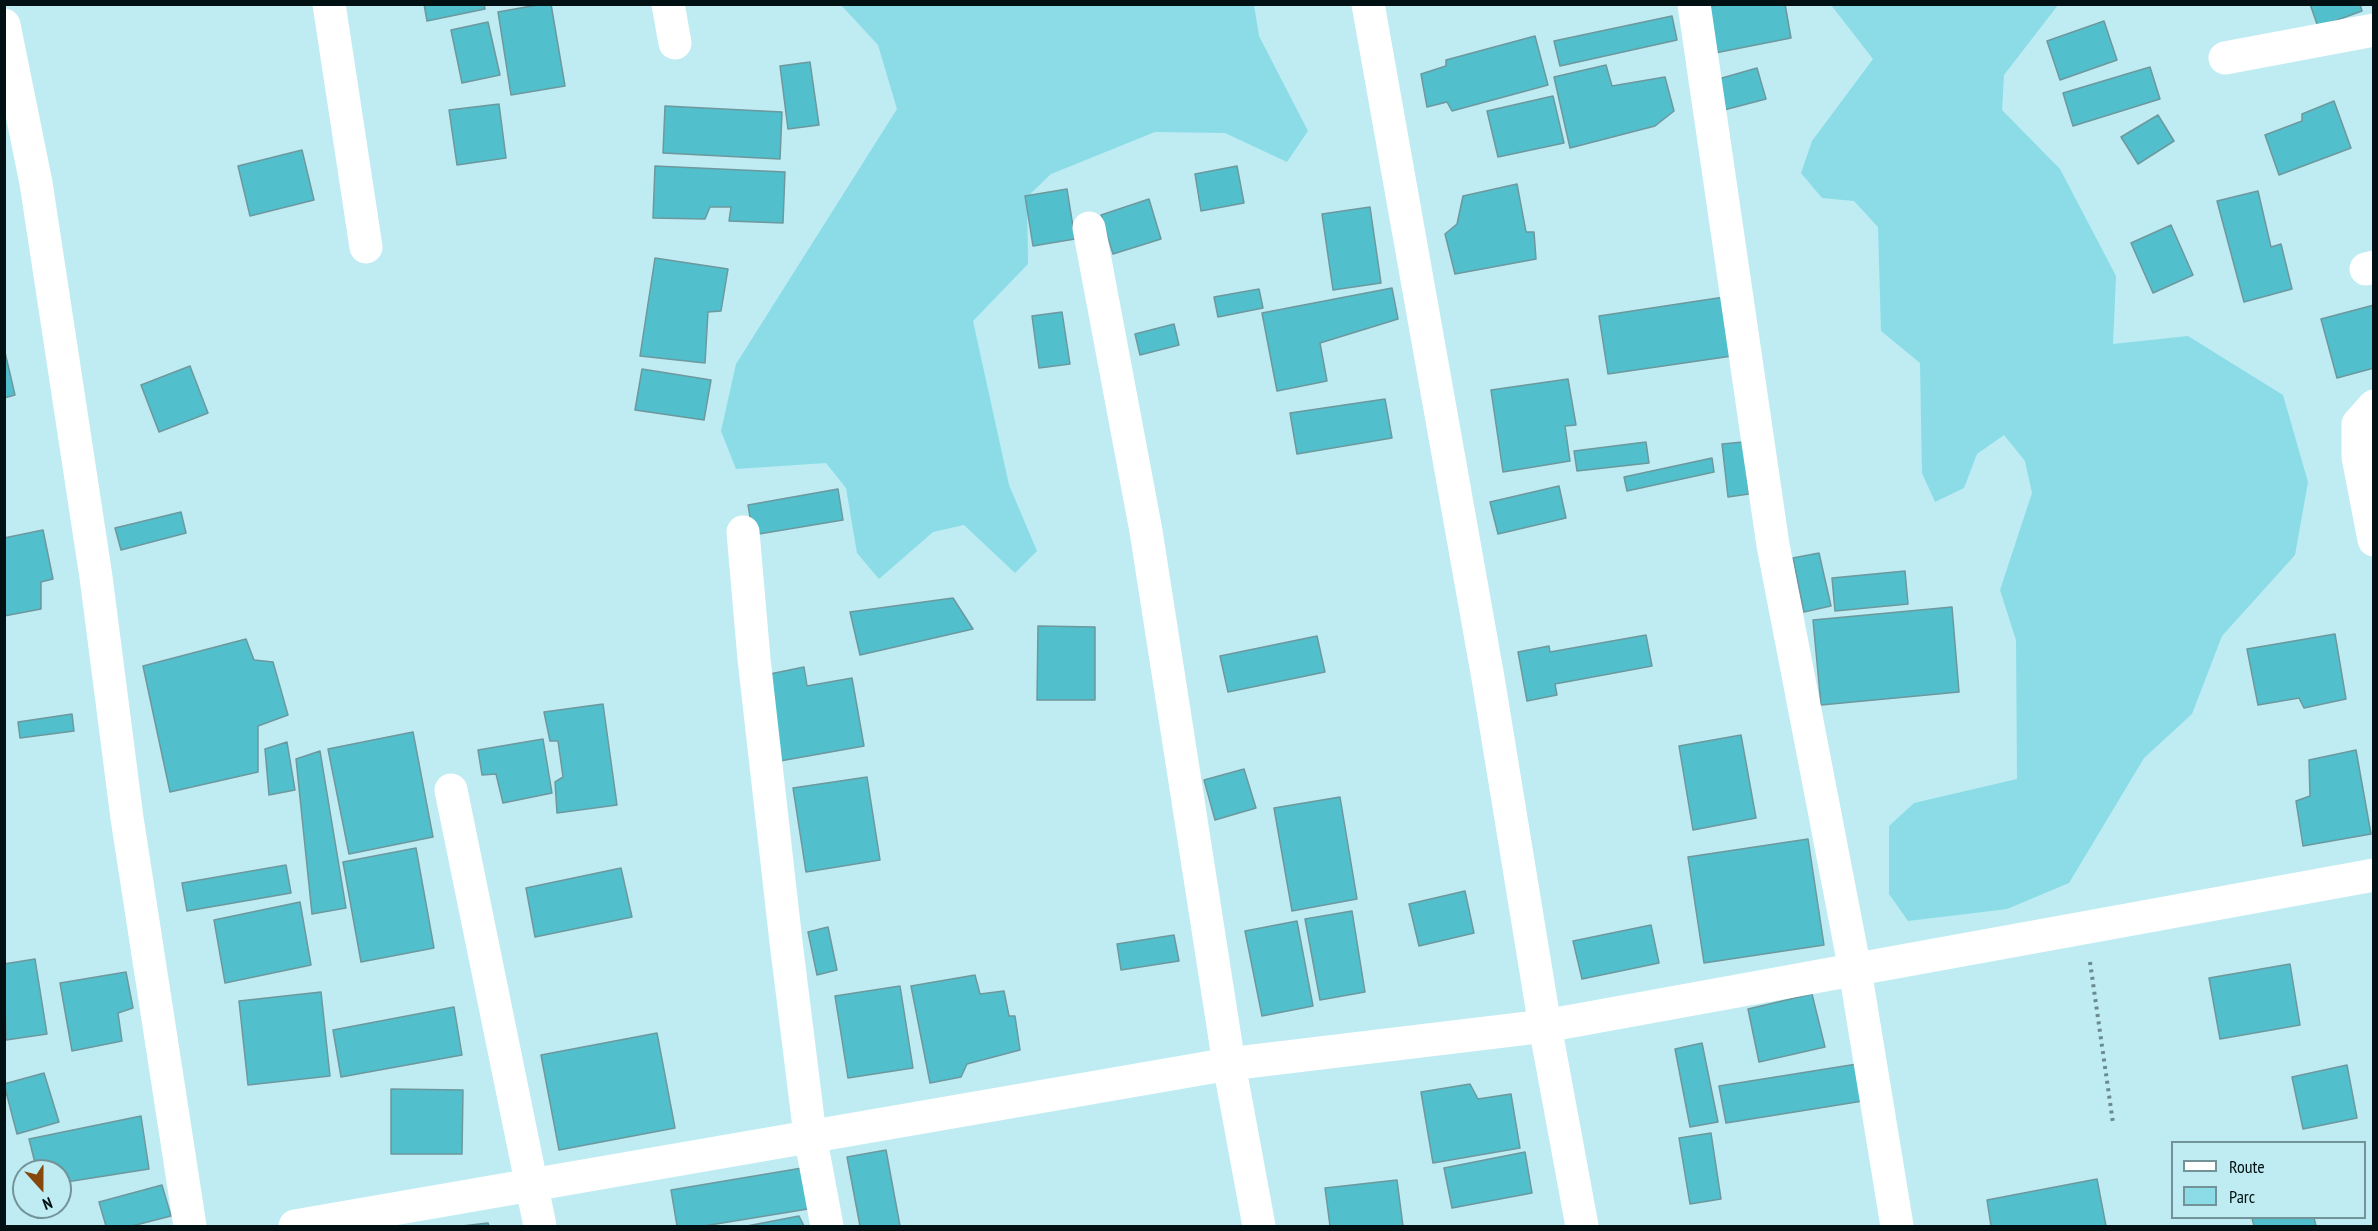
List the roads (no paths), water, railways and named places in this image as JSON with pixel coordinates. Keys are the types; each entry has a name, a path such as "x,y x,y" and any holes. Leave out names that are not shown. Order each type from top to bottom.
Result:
{"street":[{"path":"329,4 366,247"},
{"path":"668,4 675,43"},
{"path":"1368,4 1486,666 1545,1026 1582,1227"},
{"path":"1694,4 1773,545 1855,970 1898,1227"},
{"path":"4,25 46,252 190,1227"},
{"path":"2225,58 2373,30"},
{"path":"1089,228 1146,531 1228,1064 1259,1227"},
{"path":"2373,406 2358,424 2358,457 2373,540"},
{"path":"743,532 754,659 810,1135 826,1227"},
{"path":"451,790 534,1186 540,1227"},
{"path":"295,1227 810,1135 1228,1064 1545,1026 2373,875"}]}
